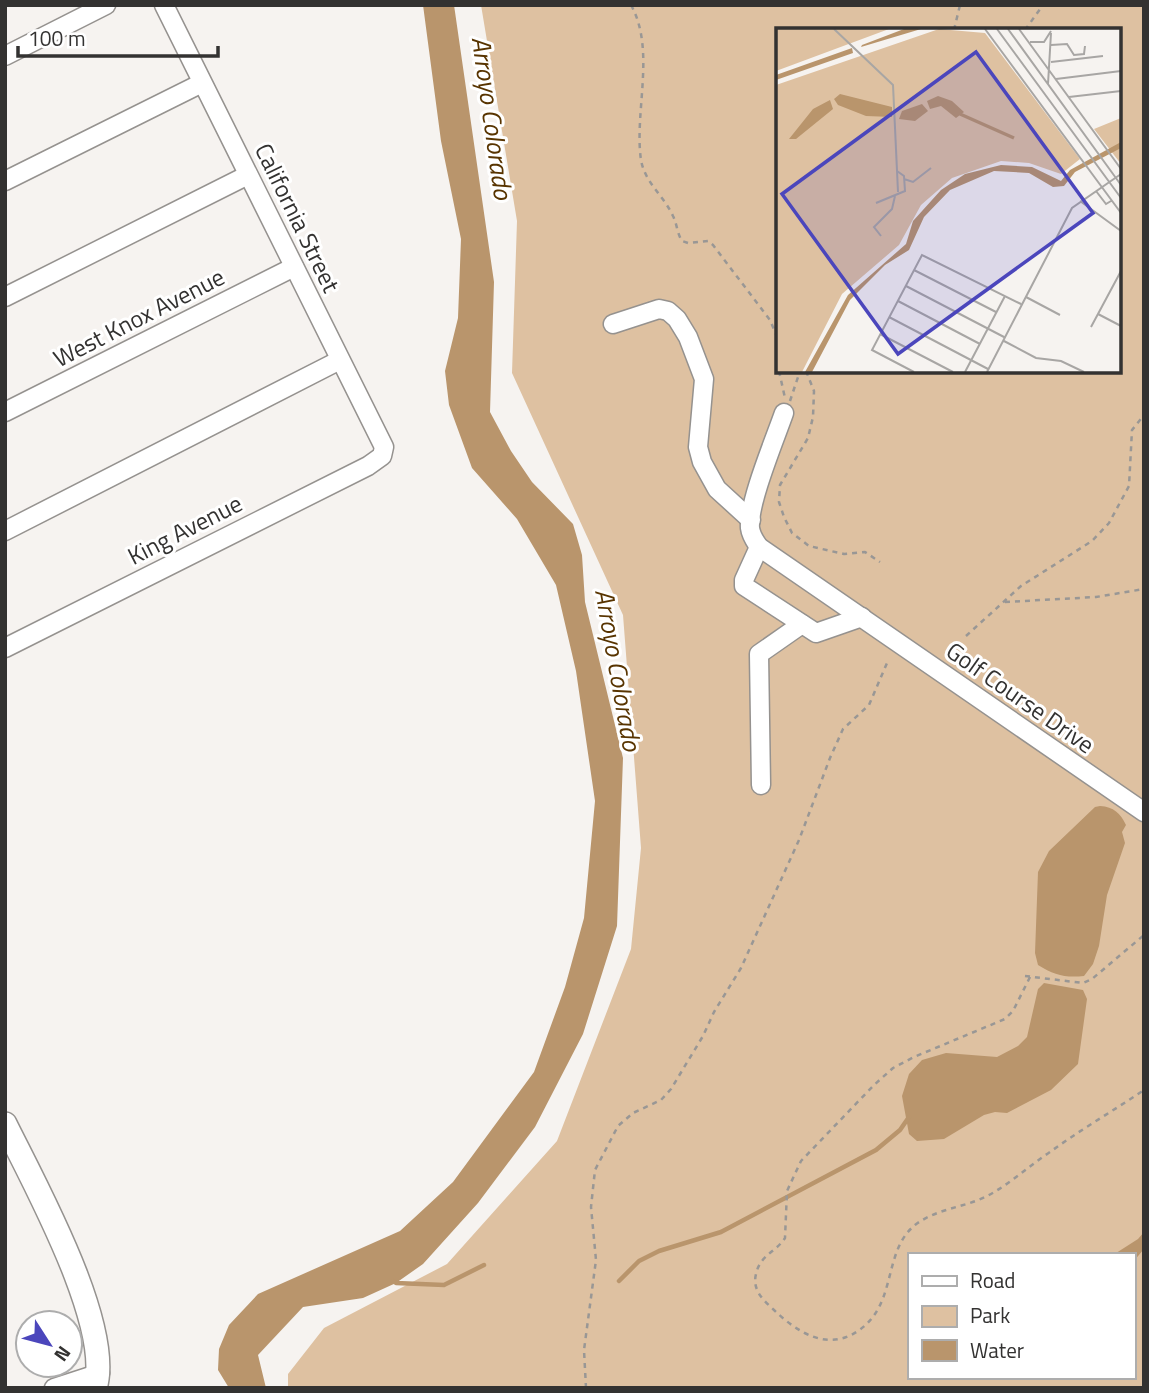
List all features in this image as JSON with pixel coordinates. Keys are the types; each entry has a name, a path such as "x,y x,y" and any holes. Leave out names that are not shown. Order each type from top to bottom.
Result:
{"main road":[{"path":"5,1124 59,1233 90,1312 100,1383"}],"street":[{"path":"5,56 106,5"},
{"name":"California Street","path":"164,5 384,447 383,452"},
{"path":"5,181 202,83"},
{"path":"5,297 248,175"},
{"name":"West Knox Avenue","path":"5,412 294,267"},
{"path":"613,324 659,309 668,311 677,319 688,337 704,379 698,447 702,462 717,489 751,520"},
{"path":"5,531 340,360"},
{"path":"785,411 763,470 751,520 752,538 760,547 744,580 744,586 816,633 866,621"},
{"name":"King Avenue","path":"5,648 368,466 383,452"},
{"name":"Golf Course Drive","path":"760,547 1144,813"},
{"path":"761,785 760,654 802,624"},
{"path":"54,1388 100,1383"}],"path":[{"path":"631,5 642,38 640,150 646,175 674,216 682,241 708,241 713,245 769,320 776,336"},
{"path":"954,28 960,5"},
{"path":"1026,28 1043,5"},
{"path":"779,373 785,411"},
{"path":"785,411 799,373"},
{"path":"807,373 814,391 813,417 808,438 780,485 779,502 784,517 793,533 808,546 844,554 865,552 880,562"},
{"path":"966,636 1021,586 1092,541 1109,523 1129,486 1130,439 1137,422 1144,415"},
{"path":"1004,602 1096,597 1144,589"},
{"path":"586,1388 584,1350 596,1260 591,1207 595,1170 618,1126 625,1118 666,1095 703,1036 741,968 799,840 840,735 846,725 869,705 887,663"},
{"path":"1144,934 1092,979 1083,983 1028,976 1013,1011 1005,1020 914,1057 884,1075 801,1161 786,1191 785,1238 766,1254 757,1268 755,1277 758,1293 797,1331 826,1340 851,1335 866,1325 877,1311 886,1293 898,1250 914,1226 932,1215 976,1201 1002,1187 1050,1151 1144,1090"}],"green space":[{"path":"481,5 1144,5 1144,1388 288,1388 288,1374 324,1328 447,1264 557,1141 631,949 641,848 623,615 512,373 517,221"}],"water":[{"name":"Arroyo Colorado","path":"423,5 454,5 494,282 490,412 532,482 573,524 582,555 585,602 623,758 617,926 583,1034 535,1127 478,1203 423,1264 396,1283 363,1298 303,1307 258,1355 266,1388 229,1388 218,1370 219,1349 229,1325 258,1294 400,1231 453,1182 534,1072 565,987 584,918 595,801 576,671 556,585 517,519 472,468 449,405 445,371 458,318 461,239 441,141"},
{"path":"1095,807 1113,809 1121,817 1126,825 1122,832 1125,843 1107,895 1099,946 1093,964 1084,976 1060,975 1038,965 1035,953 1038,872 1049,851"},
{"path":"1044,983 1083,990 1087,999 1078,1064 1051,1090 1007,1113 984,1115 944,1139 917,1141 909,1134 902,1096 909,1074 922,1060 946,1053 997,1057 1018,1046 1027,1037 1038,989"},
{"path":"1144,1232 1144,1249 1135,1260 1135,1253 1116,1253"}],"waterway":[{"path":"619,1281 639,1261 659,1251 721,1232 876,1150 900,1130 909,1117"},
{"path":"393,1281 444,1285 484,1265"}]}
